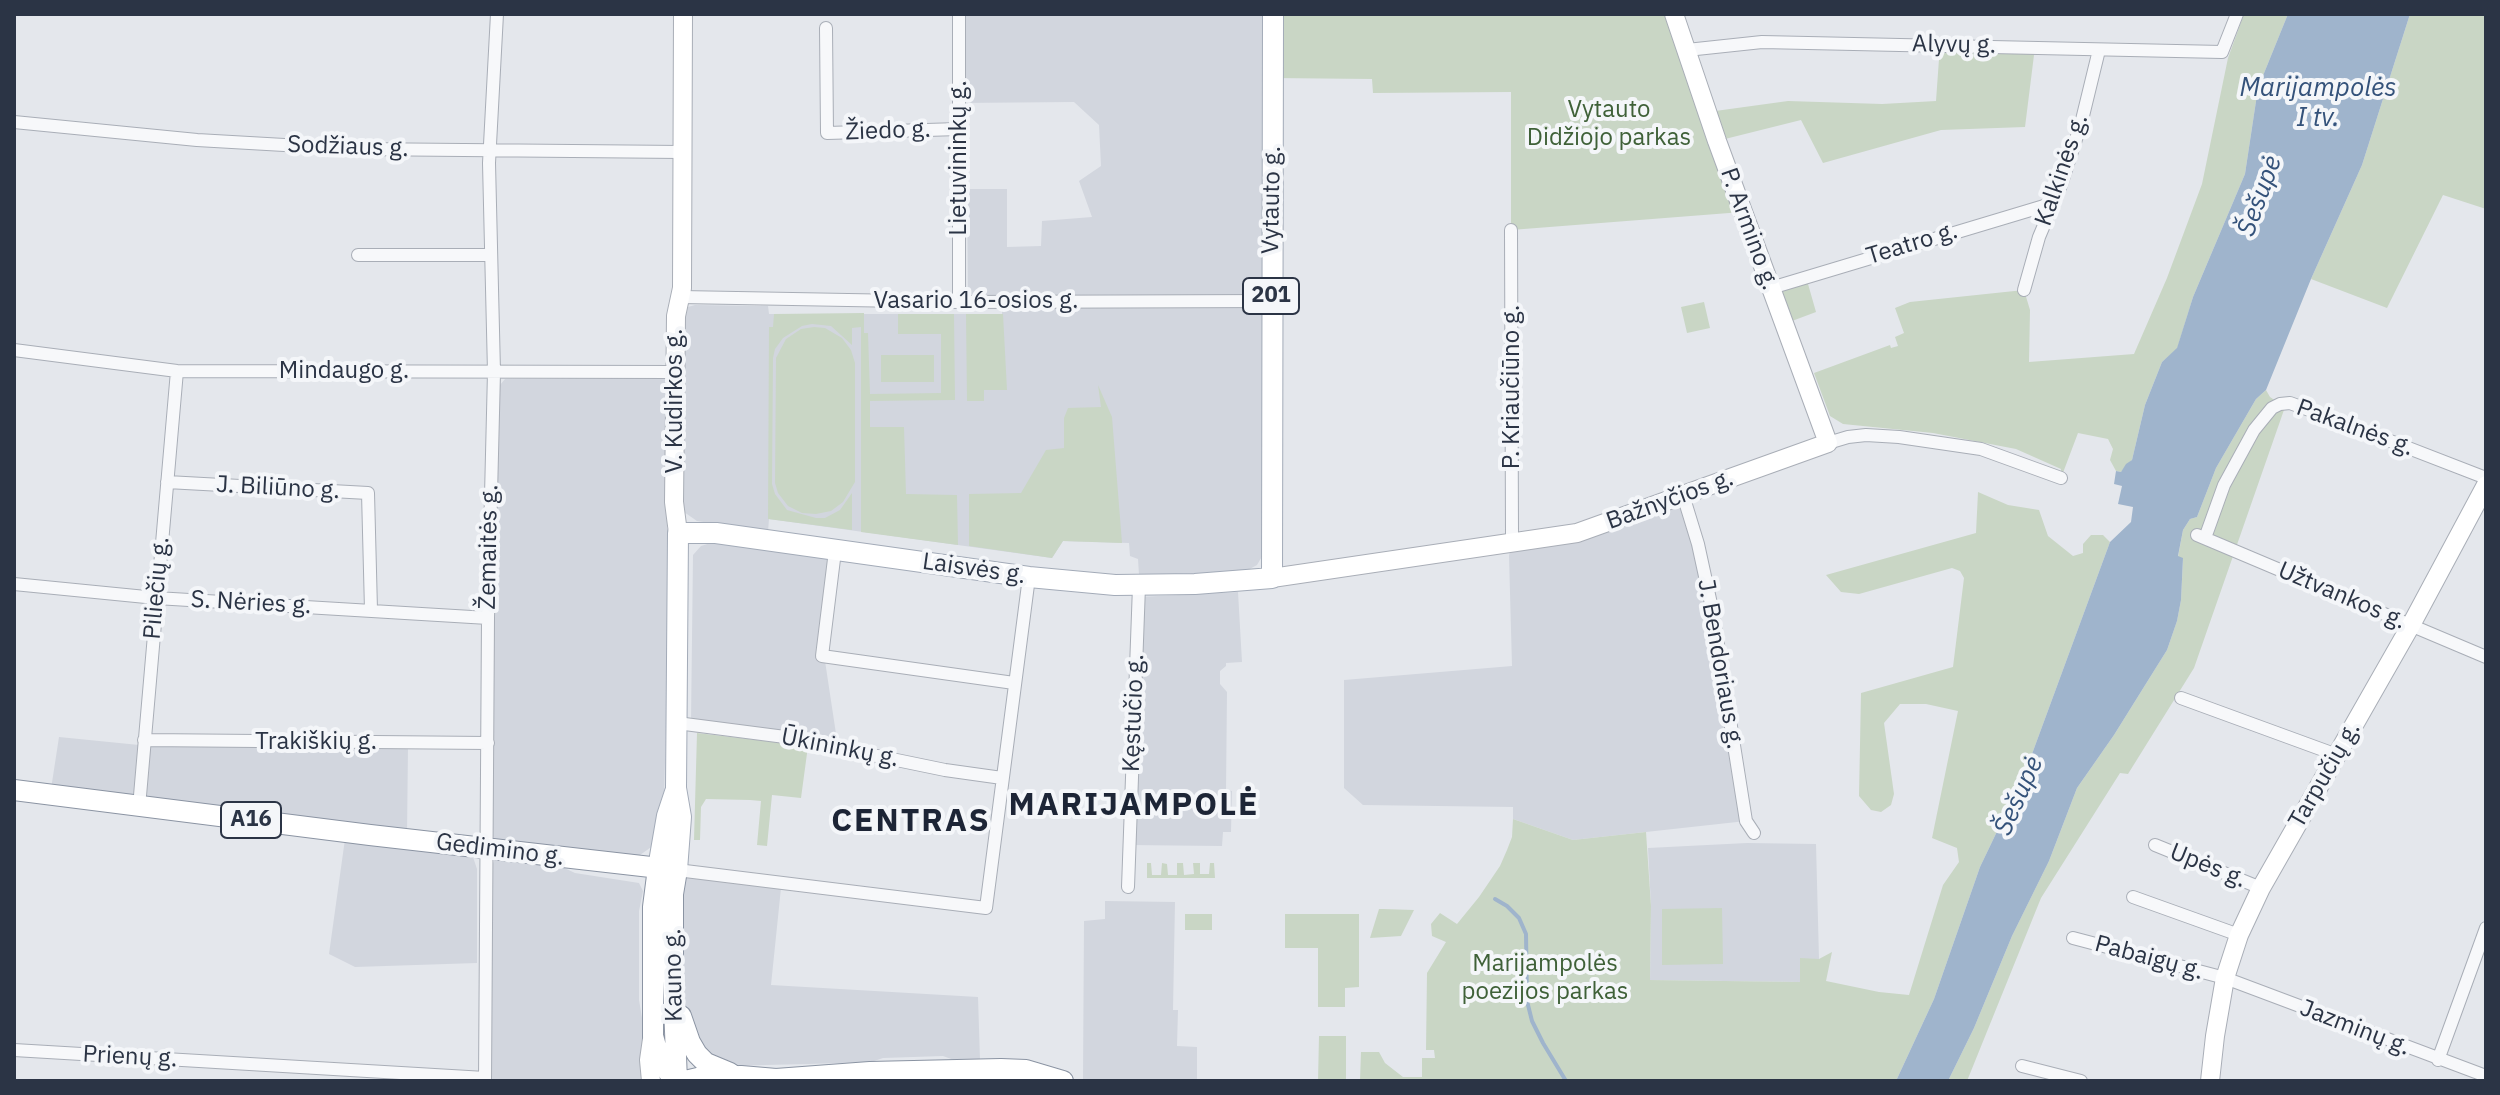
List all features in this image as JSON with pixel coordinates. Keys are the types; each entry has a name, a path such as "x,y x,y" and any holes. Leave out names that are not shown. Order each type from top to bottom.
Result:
{"main road":[{"name":"V. Kudirkos g.","path":"651,1081 653,907 667,869 667,816 676,788 678,533 675,508 675,372 676,316 681,297 683,14"},
{"name":"Vytauto g.","path":"1272,578 1273,14"},
{"name":"P. Armino g.","path":"1674,14 1717,141 1828,443"},
{"name":"Bažnyčios g.","path":"1272,578 1577,533 1828,443"},
{"name":"Tarpučių g.","path":"2210,1081 2225,978 2239,935 2261,888 2411,625 2486,485"},
{"path":"675,508 693,525 711,533"},
{"name":"Laisvės g.","path":"678,533 711,533 1029,577 1139,586 1272,578"},
{"name":"Gedimino g.","path":"14,790 667,869"},
{"name":"Kauno g.","path":"667,869 673,894 676,1081"},
{"path":"673,981 683,1023 697,1054 715,1068 741,1076"},
{"path":"653,1036 660,1061 676,1081"},
{"path":"685,1081 702,1077 741,1076 774,1080 870,1072 1000,1075 1026,1070 1063,1081"}],"street":[{"name":"Žemaitės g.","path":"485,1080 488,618 494,372 491,149 497,14"},
{"name":"Lietuvininkų g.","path":"959,14 959,302"},
{"name":"Alyvų g.","path":"1687,50 1762,42 2222,52 2237,14"},
{"name":"Žiedo g.","path":"826,28 827,133 959,129"},
{"name":"Kalkinės g.","path":"2024,290 2039,237 2081,124 2099,50"},
{"name":"Sodžiaus g.","path":"14,122 197,140 354,149 682,152"},
{"name":"Teatro g.","path":"1771,288 2054,203"},
{"name":"P. Kriaučiūno g.","path":"1511,230 1511,544"},
{"path":"358,255 491,255"},
{"name":"Vasario 16-osios g.","path":"681,297 959,302 1271,301"},
{"name":"Mindaugo g.","path":"14,350 177,371 675,372"},
{"name":"Piliečių g.","path":"139,807 177,371"},
{"name":"Pakalnės g.","path":"2201,536 2254,430 2272,408 2280,404 2290,403 2486,478"},
{"name":"Bažnyčios g.","path":"1828,443 1866,435 1929,441 1992,452 2061,478"},
{"name":"J. Biliūno g.","path":"167,482 368,493 371,610"},
{"name":"J. Bendoriaus g.","path":"1683,495 1698,544 1713,613 1746,821 1754,833"},
{"name":"Užtvankos g.","path":"2201,536 2486,657"},
{"path":"835,551 822,656 1014,683"},
{"path":"1002,778 1029,577"},
{"name":"S. Nėries g.","path":"14,584 156,598 488,618"},
{"name":"Kęstučio g.","path":"1128,887 1139,586"},
{"path":"2181,698 2337,755"},
{"name":"Ūkininkų g.","path":"677,723 785,737 945,770 1002,778"},
{"name":"Trakiškių g.","path":"144,740 488,743"},
{"name":"Gedimino g.","path":"667,869 986,908 1002,778"},
{"name":"Upės g.","path":"2155,845 2261,888"},
{"path":"2133,897 2239,935"},
{"path":"2438,1060 2486,928"},
{"name":"Pabaigų g.","path":"2073,938 2225,978"},
{"name":"Jazminų g.","path":"2225,978 2486,1076"},
{"name":"Prienų g.","path":"14,1050 485,1080"},
{"path":"2022,1066 2081,1081"}],"shaded area":[{"path":"959,14 1273,14 1264,553 1257,565 1244,572 1139,575 1138,559 1130,556 1129,543 1063,541 1052,558 769,519 768,532 697,521 684,512 680,500 684,312 688,307 768,306 769,314 1002,314 1002,297 968,298 967,189 1007,189 1007,247 1041,246 1042,221 1092,217 1079,181 1101,166 1099,125 1074,102 959,103"},
{"path":"667,378 667,692 664,797 654,845 640,855 621,856 496,841 492,835 492,740 500,385 505,379"},
{"path":"1683,495 1713,613 1746,821 1573,840 1513,819 1513,807 1363,805 1344,788 1344,680 1512,666 1511,544"},
{"path":"717,541 836,557 825,661 838,747 691,722 693,555 701,546"},
{"path":"1238,592 1242,662 1226,663 1220,671 1220,684 1227,692 1226,790 1232,791 1231,832 1223,832 1222,846 1129,845 1138,597"},
{"path":"59,737 149,746 408,747 407,834 51,789"},
{"path":"345,839 473,857 477,869 477,963 355,967 329,954"},
{"path":"1747,843 1816,844 1819,959 1801,982 1650,980 1648,848"},
{"path":"501,858 560,866 575,873 639,883 643,891 639,911 639,1000 645,1081 490,1081 492,866 494,861"},
{"path":"683,876 781,888 771,985 978,997 980,1060 954,1060 943,1056 808,1064 722,1066 712,1062 684,1011 681,970"},
{"path":"1105,901 1175,902 1173,1010 1178,1010 1177,1046 1197,1047 1197,1081 1083,1079 1084,921 1105,919"}],"green space":[{"name":"Vytauto Didžiojo parkas","path":"1273,14 1674,14 1708,112 1788,101 1882,104 1936,101 1940,45 2035,47 2025,127 1941,130 1823,163 1801,120 1717,141 1742,212 1511,230 1511,92 1373,93 1372,79 1273,78"},
{"path":"2244,14 2288,14 2258,88 2245,174 2193,297 2177,349 2162,362 2145,405 2132,460 2121,472 2116,471 2110,460 2113,449 2108,439 2078,433 2061,478 2061,469 2016,449 1933,433 1843,424 1830,416 1814,373 1890,345 1891,348 1898,346 1895,337 1904,333 1895,308 1910,302 2024,290 2030,310 2029,362 2134,354 2167,278 2202,184 2228,58"},
{"path":"2410,14 2486,14 2486,209 2443,195 2387,308 2311,279 2362,165"},
{"path":"1806,277 1816,312 1784,324 1771,288"},
{"path":"1704,302 1710,328 1687,333 1681,307"},
{"path":"864,313 864,333 868,333 870,394 941,393 941,334 898,334 898,314 954,314 955,400 870,401 870,427 904,427 906,494 957,495 958,545 861,532 861,327 852,328 852,345 831,326 802,326 783,338 773,358 772,484 775,494 787,510 825,518 840,510 852,493 852,530 768,519 769,327 773,327 774,314"},
{"path":"966,314 1003,314 1007,390 984,390 984,401 967,401"},
{"path":"825,328 842,338 851,350 855,363 855,482 843,502 831,511 816,514 802,513 788,506 775,483 776,358 786,339 801,329"},
{"path":"881,355 934,355 934,382 881,382"},
{"path":"1098,385 1112,417 1122,543 1063,541 1052,558 969,546 969,494 1021,493 1046,450 1064,448 1064,418 1068,408 1101,407"},
{"path":"2266,390 2270,397 2285,407 2194,668 2128,774 2120,773 2041,898 1967,1081 1948,1081 2049,861 2077,788 2167,650 2181,600 2183,559 2178,557 2183,530 2190,519 2197,517 2216,468 2256,399"},
{"name":"Marijampolės poezijos parkas","path":"1978,492 2008,505 2039,510 2048,536 2073,556 2083,553 2083,544 2091,535 2103,535 2110,542 2025,773 1980,867 1934,999 1896,1081 1360,1081 1361,1052 1379,1052 1385,1063 1403,1077 1422,1077 1422,1058 1435,1058 1434,1050 1426,1050 1427,973 1446,942 1432,936 1431,924 1440,913 1457,924 1479,897 1507,850 1512,837 1513,819 1573,840 1646,832 1651,906 1650,980 1800,982 1800,958 1819,959 1832,952 1826,981 1909,995 1943,885 1959,862 1957,848 1932,838 1958,711 1926,704 1900,704 1884,723 1894,794 1891,805 1881,812 1871,810 1859,796 1861,693 1953,667 1964,578 1960,571 1952,568 1859,594 1841,592 1826,575 1976,533"},
{"path":"697,733 808,746 801,798 772,795 767,846 757,845 761,801 750,800 706,799 701,807 700,840 694,840"},
{"path":"1147,863 1151,863 1152,875 1161,875 1162,863 1167,864 1168,875 1177,875 1177,863 1183,863 1184,875 1194,874 1193,863 1200,863 1200,874 1209,874 1210,863 1214,863 1215,878 1147,878"},
{"path":"1722,908 1723,964 1662,965 1662,909"},
{"path":"1379,909 1414,910 1401,936 1370,938"},
{"path":"1185,914 1212,914 1212,930 1185,930"},
{"path":"1285,914 1359,914 1359,987 1345,988 1345,1007 1318,1007 1318,948 1285,948"},
{"path":"1319,1036 1346,1036 1346,1081 1318,1081"}],"water":[{"path":"2288,14 2410,14 2362,165 2266,390 2256,399 2216,468 2197,517 2190,519 2183,530 2178,556 2183,558 2181,600 2167,650 2077,788 2049,861 1948,1081 1896,1081 1934,999 1980,867 2025,773 2110,542 2131,522 2133,507 2118,504 2122,486 2114,484 2116,471 2121,472 2132,460 2145,405 2162,362 2177,348 2193,297 2245,174 2258,88"}],"waterway":[{"path":"1495,899 1519,918 1526,934 1527,1001 1532,1021 1566,1081"}],"district":[{"name":"MARIJAMPOLĖ","path":"1134,806"},
{"name":"CENTRAS","path":"911,822"}],"water label":[{"name":"Marijampolės I tv.","path":"2318,103"},
{"name":"Šešupė","path":"2260,196"},
{"name":"Šešupė","path":"2019,796"}]}
